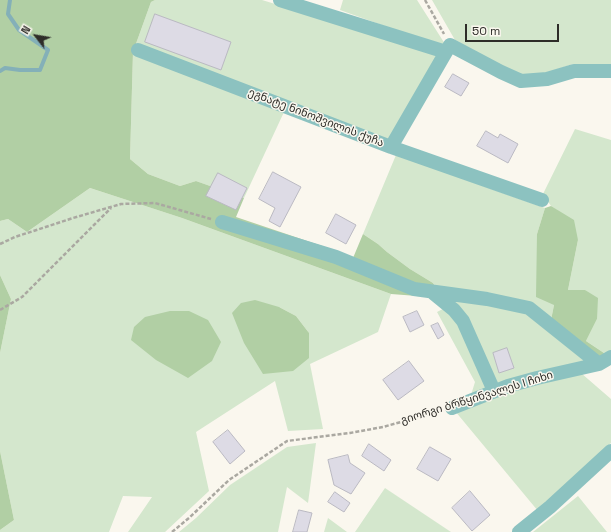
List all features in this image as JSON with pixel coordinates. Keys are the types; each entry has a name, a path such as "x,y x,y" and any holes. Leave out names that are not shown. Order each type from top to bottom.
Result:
{"street":[{"path":"280,0 448,49 521,81 547,79 574,71 611,71"},
{"name":"ეგნატე ნინოშვილის ქუჩა","path":"138,50 391,147 448,49"},
{"path":"391,147 542,200"},
{"path":"222,222 336,257 414,289 487,299 529,308 605,361"},
{"path":"432,292 454,310 463,321 494,391"},
{"name":"გიორგი ბრწყინვალეს I ჩიხი","path":"452,408 508,386 605,361"},
{"path":"519,532 550,507 611,450"}],"path":[{"path":"425,0 448,49"},
{"path":"0,244 14,237 121,204 155,203 222,222"},
{"path":"0,310 22,297 111,208"},
{"name":"გიორგი ბრწყინვალეს I ჩიხი","path":"172,532 229,480 287,441 383,427 452,408"}],"green space":[{"path":"0,0 155,0 151,2 133,52 130,159 148,174 180,186 196,181 244,198 236,217 334,250 353,258 363,234 410,269 433,283 443,298 391,294 182,218 90,188 27,232 8,219 0,221"},
{"path":"155,0 262,0 439,54 388,140 284,112 244,198 196,181 180,186 148,174 130,159 133,52 151,2"},
{"path":"343,0 417,0 445,44 443,47 340,10"},
{"path":"432,0 611,0 611,65 573,64 543,74 519,76 455,40"},
{"path":"575,129 611,140 611,353 607,355 586,341 597,319 585,290 568,290 578,240 558,211 551,206 543,194"},
{"path":"396,155 545,208 537,234 554,305 551,320 436,287 433,283 410,269 363,234"},
{"path":"90,188 182,218 391,294 378,332 310,364 323,429 288,431 275,381 196,432 209,491 165,532 128,532 152,497 123,496 109,532 0,532 0,530 14,520 0,451 0,353 11,299 0,275 0,221 8,219 27,232","holes":["279,307 296,316 309,333"]},
{"path":"551,206 574,220 578,240 568,290 585,290 598,298 597,319 586,341 607,355 600,359 551,320 554,305 536,297 537,234 545,208"},
{"path":"0,275 11,299 0,353"},
{"path":"462,299 525,311 590,362 471,395 475,382 437,312"},
{"path":"255,300 279,307 296,316 309,333 309,358 293,371 263,374 244,343 232,313 241,303"},
{"path":"170,311 189,311 208,320 221,342 212,361 188,378 156,360 131,340 134,327 145,317"},
{"path":"581,373 611,399 611,443 538,511 455,411 512,391"},
{"path":"316,443 308,503 287,487 278,532 179,532 196,518 230,485 287,447"},
{"path":"0,451 14,520 0,530"},
{"path":"385,488 451,532 355,532"},
{"path":"578,496 607,532 533,532"},
{"path":"328,518 347,532 324,532"}],"building":[{"path":"155,14 231,42 221,70 145,42"},
{"path":"453,74 469,83 461,96 445,87"},
{"path":"486,131 498,138 500,134 518,144 508,163 477,146"},
{"path":"273,172 301,187 280,227 269,221 275,208 259,199"},
{"path":"218,173 247,188 236,210 206,196"},
{"path":"336,214 356,225 346,244 326,233"},
{"path":"417,311 424,325 410,332 403,317"},
{"path":"438,323 444,335 438,339 431,326"},
{"path":"507,348 514,368 499,373 493,353"},
{"path":"409,361 424,381 398,400 383,380"},
{"path":"228,430 245,451 230,464 213,442"},
{"path":"369,444 391,460 384,471 362,456"},
{"path":"430,447 451,459 438,481 417,469"},
{"path":"348,455 350,463 365,473 351,494 334,485 328,460"},
{"path":"470,491 490,515 472,531 452,508"},
{"path":"335,492 350,503 344,512 328,502"},
{"path":"299,510 312,513 307,532 293,532"}],"waterway":[{"path":"0,71 5,68 40,70 48,50 19,30 8,14 10,0"}]}
